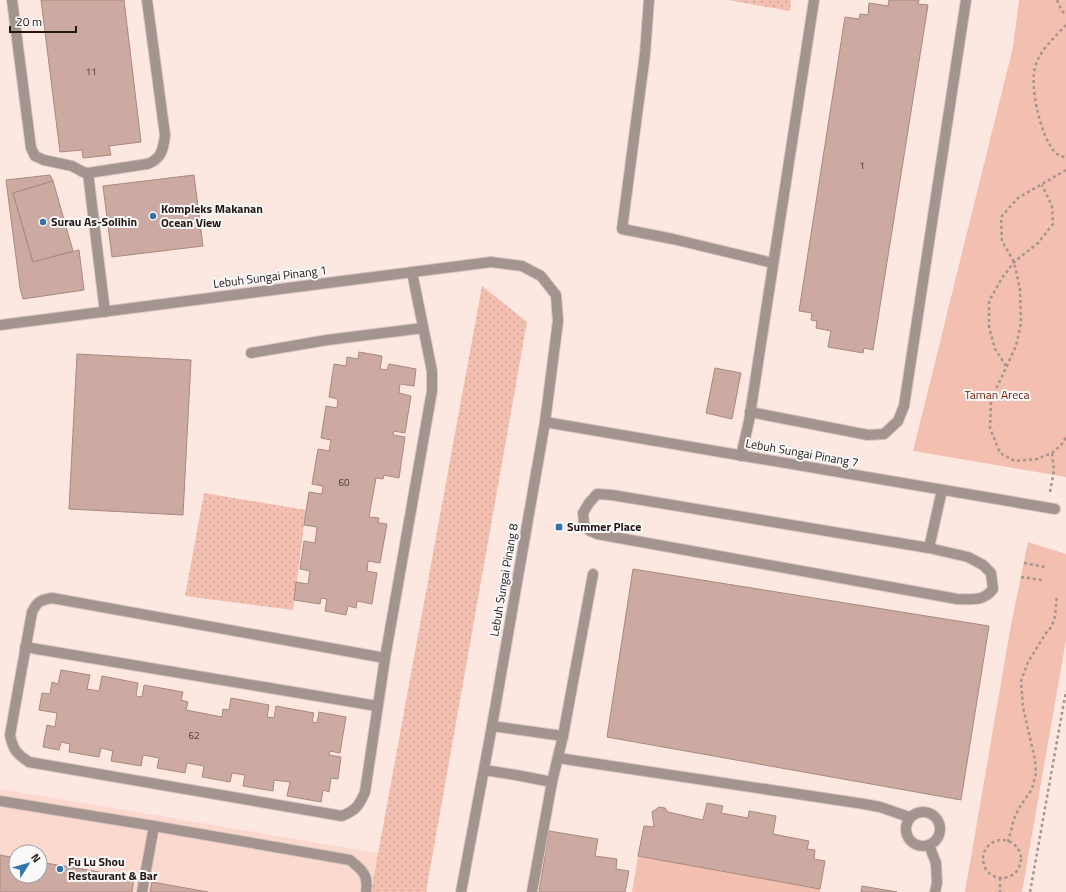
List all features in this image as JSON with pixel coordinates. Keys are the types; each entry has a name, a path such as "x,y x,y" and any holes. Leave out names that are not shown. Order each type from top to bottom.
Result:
{"street":[{"path":"12,0 31,148 35,156 44,160 72,166 82,172 88,173 147,164 156,159 164,144 165,135 147,0"},
{"path":"649,0 645,54 622,229 673,239 773,263"},
{"path":"741,456 750,412 814,0"},
{"path":"750,412 868,435 884,434 898,421 904,406 966,0"},
{"path":"88,173 105,312"},
{"name":"Lebuh Sungai Pinang 1","path":"0,325 491,262 522,266 541,276"},
{"path":"385,658 52,598 42,600 35,605 32,612 10,735 12,746 20,756 29,762 342,816 352,812 361,803 365,792 385,658 432,391 432,371 412,272"},
{"name":"Lebuh Sungai Pinang 8","path":"461,892 492,726 545,422 558,321 556,295 541,276"},
{"path":"250,353 327,340 423,328"},
{"name":"Lebuh Sungai Pinang 7","path":"545,422 1051,508"},
{"path":"929,548 942,490"},
{"path":"597,494 612,495 929,548 968,557 983,565 991,573 993,589 989,594 977,600 957,599 598,534 590,531 584,524 583,513 597,494"},
{"path":"532,892 593,574"},
{"path":"25,647 377,706"},
{"path":"492,726 563,736"},
{"path":"558,758 864,804 880,807 909,817"},
{"path":"484,770 552,782"},
{"path":"0,800 350,860 363,871 368,884 366,892"},
{"path":"923,811 937,818 940,828 938,838 929,845 919,846 914,844 910,841 905,832 909,817 918,812 923,811"},
{"path":"142,892 154,826"},
{"path":"929,845 936,863 937,883 935,892"}],"path":[{"path":"1057,0 1062,11 1066,14"},
{"path":"1066,25 1044,49 1035,64 1033,86 1041,125 1050,145 1058,156 1066,157"},
{"path":"1066,170 1018,198 1001,216 1002,241 1014,262 1020,289 1021,323 1016,346 991,400 990,428 1000,453 1015,461 1037,460 1052,453 1063,443 1066,437"},
{"path":"1006,367 995,349 989,327 989,301 1002,278 1014,262 1038,243 1053,224 1052,206 1042,185"},
{"path":"1051,508 1054,470 1052,453"},
{"path":"1024,563 1045,567"},
{"path":"1021,577 1042,580"},
{"path":"1008,842 1014,819 1019,808 1032,789 1036,773 1035,760 1023,707 1021,681 1028,662 1052,626 1055,616 1057,594"},
{"path":"1030,892 1066,691"},
{"path":"1002,841 1014,845 1018,849 1021,861 1016,872 1012,876 1000,878 989,873 983,861 986,849 990,844 1002,841"},
{"path":"1000,878 1000,892"}],"shaded area":[{"path":"0,789 378,853 371,892 0,892"}],"green space":[{"path":"728,0 791,0 790,11"},
{"name":"Taman Areca","path":"1019,0 1066,0 1066,477 913,451 1013,47"},
{"path":"482,286 527,322 426,892 371,892"},
{"path":"204,493 306,510 293,610 185,596"},
{"path":"1028,542 1066,554 1066,640 1022,892 965,892 1011,625"},
{"path":"638,856 820,889 820,892 632,892"}],"building":[{"path":"41,0 124,0 141,142 109,146 111,155 83,158 82,150 60,152"},
{"path":"889,0 919,0 918,4 928,5 873,350 864,348 863,353 828,347 831,331 816,328 817,321 811,320 812,313 799,311 845,17 859,19 860,14 868,15 869,3 888,6"},
{"path":"50,175 53,181 13,193 33,262 79,250 84,290 23,299 20,288 6,180"},
{"name":"Kompleks Makanan Ocean View","path":"194,175 203,246 112,257 103,186"},
{"name":"Surau As-Solihin","path":"53,181 73,251 33,262 13,193"},
{"path":"359,352 382,356 380,369 387,370 389,364 416,369 414,386 400,384 399,393 411,396 405,433 394,431 393,435 405,437 399,478 384,475 383,479 376,478 369,517 379,518 378,523 387,524 380,563 368,561 367,571 377,573 372,604 357,601 356,608 348,606 346,615 325,611 327,599 321,598 320,604 294,600 296,582 308,584 310,571 300,569 304,541 315,543 317,527 304,525 309,492 322,494 323,486 312,484 318,449 329,451 331,440 321,438 326,406 337,408 338,399 329,397 334,364 346,366 347,357 358,359"},
{"path":"77,354 191,360 183,515 69,509"},
{"path":"715,368 741,373 732,419 706,413"},
{"path":"633,569 989,626 961,800 607,737"},
{"path":"61,670 90,675 87,689 99,691 102,676 138,683 136,696 142,697 144,685 183,692 181,700 188,702 186,710 222,717 223,709 229,710 231,698 269,705 267,717 274,718 276,706 314,713 312,722 317,723 319,712 346,717 340,753 330,751 329,755 341,757 338,779 331,778 329,792 323,790 321,802 287,796 290,782 274,780 273,791 243,786 245,775 232,773 230,782 202,777 204,766 187,763 185,773 157,768 159,758 143,755 141,766 111,761 113,751 101,748 99,757 69,752 70,744 61,742 59,750 43,747 47,725 55,727 57,713 39,710 42,693 50,694 52,682 58,684"},
{"path":"707,803 723,806 721,813 748,818 749,811 776,816 773,834 809,841 807,849 815,850 814,859 825,861 820,889 638,856 644,826 654,827 652,812 659,807 665,808 668,812 703,820"},
{"path":"549,831 598,839 595,856 617,859 616,869 629,871 625,892 539,892"},
{"name":"Fu Lu Shou Restaurant & Bar","path":"0,855 8,856 8,884 48,884 48,863 134,878 132,892 0,892"},
{"path":"152,882 208,892 150,892"},
{"path":"862,886 897,892 861,892"}],"place":[{"name":"Kompleks Makanan Ocean View","path":"153,216"},
{"name":"Surau As-Solihin","path":"43,222"},
{"name":"Summer Place","path":"559,527"},
{"name":"Fu Lu Shou Restaurant & Bar","path":"60,869"}]}
